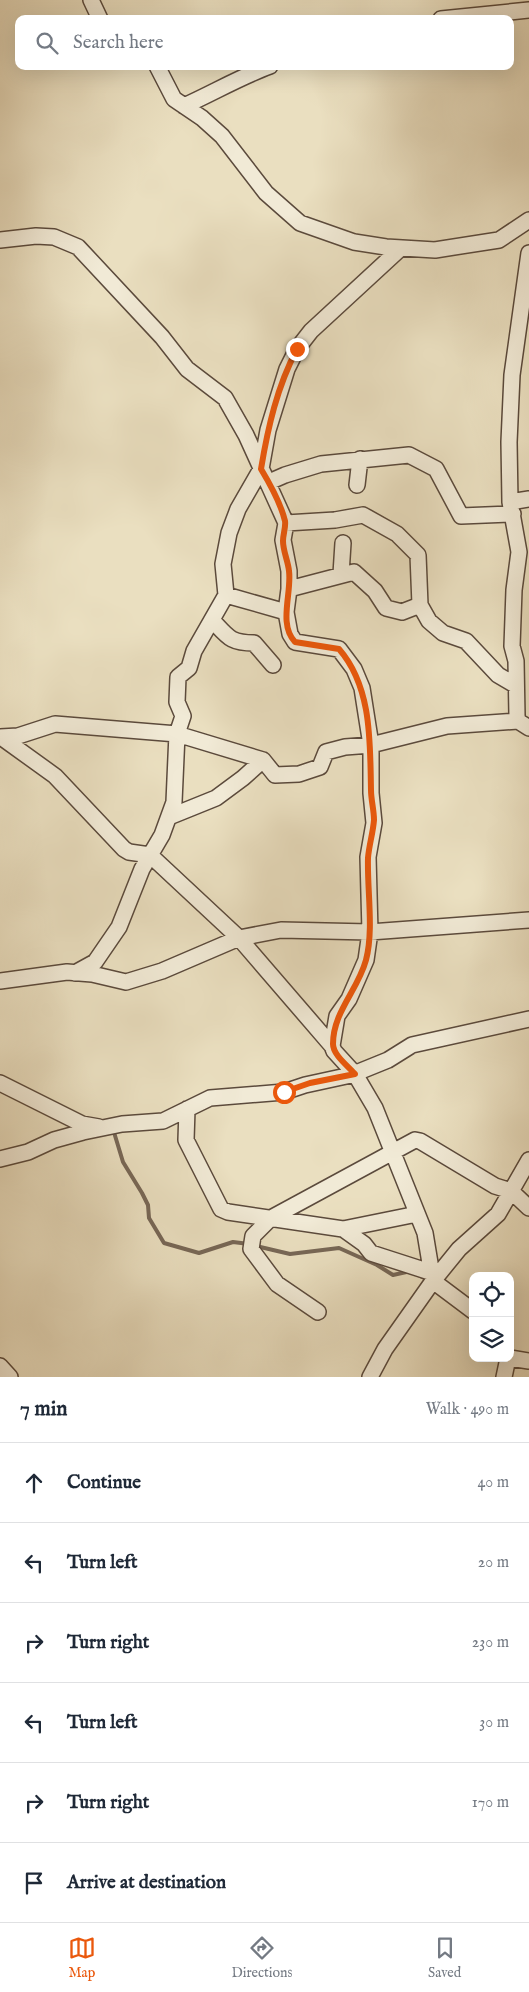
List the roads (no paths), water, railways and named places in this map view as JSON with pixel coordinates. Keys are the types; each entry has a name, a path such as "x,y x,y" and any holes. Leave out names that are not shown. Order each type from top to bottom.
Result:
{"street":[{"path":"91,0 98,15"},
{"path":"480,15 529,10"},
{"path":"159,70 174,99 202,118 222,136 266,194 300,223 351,241 401,248 435,250 499,240 529,220"},
{"path":"184,106 221,89 244,75 258,70"},
{"path":"0,240 36,236 54,237 80,249 162,337 187,369 225,398 269,482 286,523 283,540 289,571 286,612 290,634 295,642 339,649 354,669 362,688 371,745 371,793 374,823 368,857 370,932 366,960 349,999 337,1016 332,1046"},
{"path":"76,973 95,962 119,927 150,855 156,848 174,802 177,734 183,716 177,702 178,678 190,668 194,651 226,595 223,564 229,533 238,510 261,469 277,396 287,369 297,349 311,331 401,248"},
{"path":"1,737 18,736 55,724 177,734 263,760 275,775 299,774 320,767 326,752 345,747 371,745 447,726 524,724 515,685 516,661 512,646 514,590 519,552 512,508 509,442 512,375 529,253"},
{"path":"269,482 284,475 321,464 399,455 415,457 436,469 461,516 512,508 529,499"},
{"path":"357,485 360,459"},
{"path":"286,523 335,520 363,515 394,532 418,555 420,605 432,625 442,633 466,641 498,675 515,685"},
{"path":"341,574 343,543"},
{"path":"289,589 354,572 375,590 386,608 402,612 420,605"},
{"path":"226,595 286,612"},
{"path":"212,620 238,643 254,643 273,665"},
{"path":"1,737 54,776 124,849 129,852 150,855 239,938 355,1074 374,1108 425,1233 433,1277"},
{"path":"169,816 216,798 263,760"},
{"path":"0,981 52,973 76,973 130,982 239,938 281,930 370,932 529,920"},
{"path":"0,1159 31,1151 57,1139 102,1128 163,1121 210,1098 284,1092 310,1083 355,1074 388,1060 412,1045 529,1019"},
{"path":"0,1083 82,1124 102,1128"},
{"path":"187,1109 186,1140 221,1209 343,1229 417,1214"},
{"path":"318,1312 277,1284 251,1249 253,1236 271,1218 392,1152 418,1140 495,1186 511,1191 529,1208"},
{"path":"370,1377 384,1349 433,1277 459,1249 498,1214 529,1160"},
{"path":"343,1229 364,1244 371,1253 433,1277 469,1308"},
{"path":"514,1359 529,1361"},
{"path":"504,1377 508,1362"},
{"path":"0,1366 10,1377"}],"waterway":[{"path":"113,1129 123,1162 142,1193 148,1205 149,1218 164,1243 199,1253 233,1242 249,1244"},
{"path":"256,1246 290,1254 339,1248 377,1265 393,1275 411,1271 428,1280"}]}
